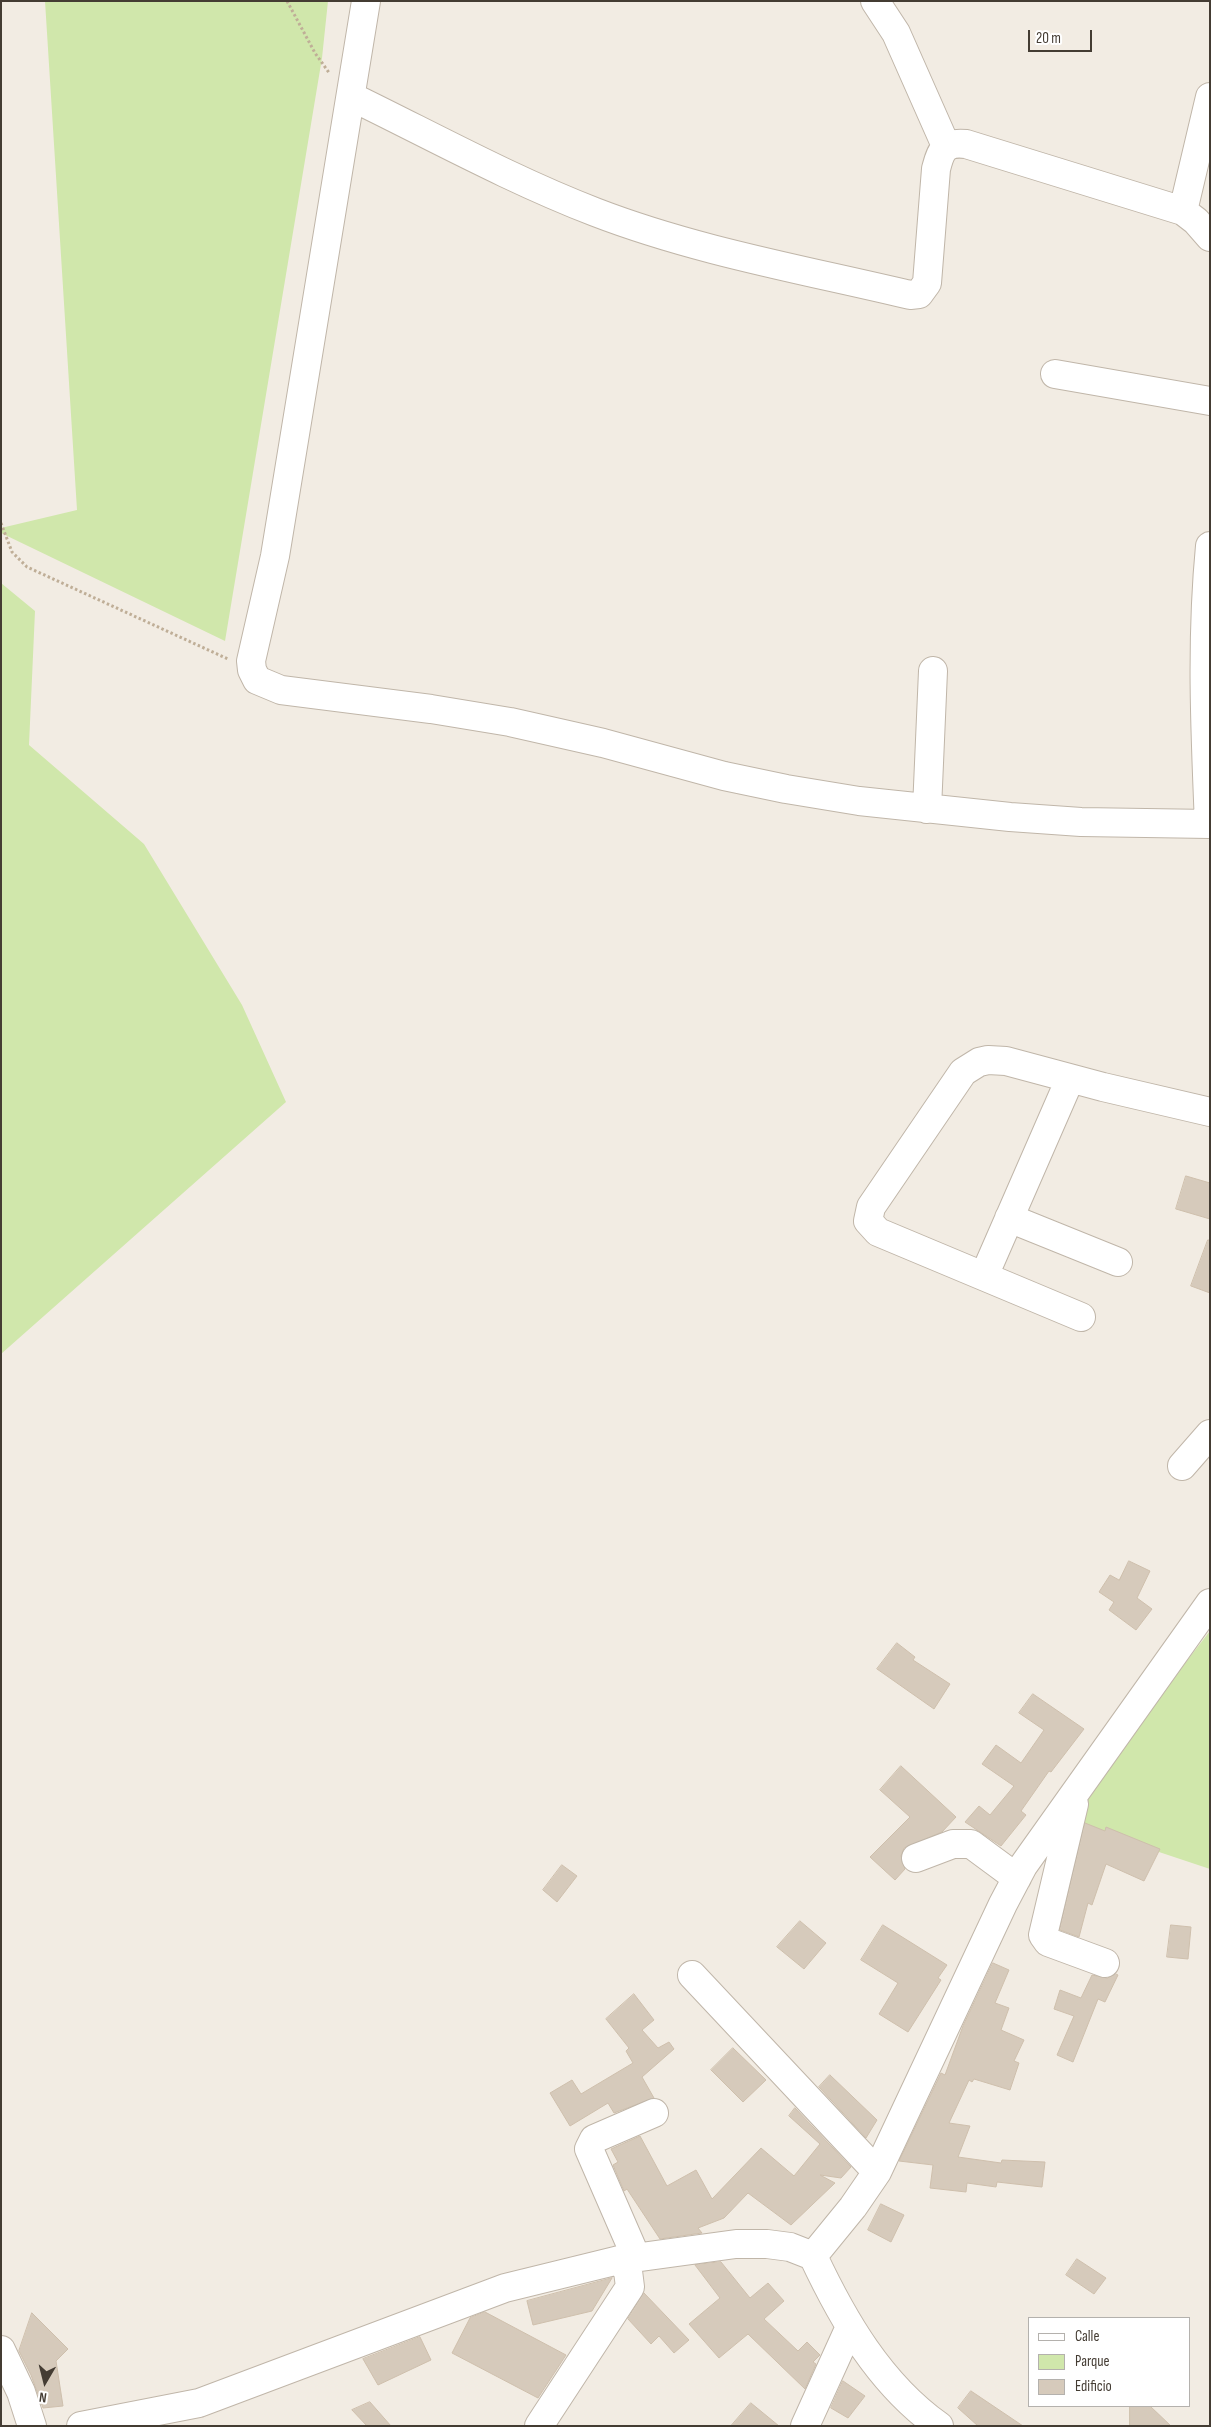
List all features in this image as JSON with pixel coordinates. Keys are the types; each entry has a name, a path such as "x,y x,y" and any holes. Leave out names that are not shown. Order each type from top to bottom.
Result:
{"street":[{"path":"366,1 352,97 274,556 253,653 252,670 262,684 281,690 431,709 510,722 756,783 859,801 927,809 1080,822 1209,824 1204,690 1205,618 1210,546"},
{"path":"875,1 896,34 946,146"},
{"path":"352,97 520,180 595,212 686,241 910,295 919,294 927,283 936,168 940,155 946,146 955,143 966,144 1183,211 1196,221 1210,237"},
{"path":"1183,211 1210,97"},
{"path":"1055,374 1210,401"},
{"path":"927,809 933,671"},
{"path":"1081,1317 878,1232 868,1221 871,1207 963,1072 979,1062 997,1059 1210,1112"},
{"path":"984,1276 1070,1078"},
{"path":"1010,1218 1118,1262"},
{"path":"1182,1466 1210,1434"},
{"path":"813,2256 853,2207 877,2172 1017,1878 1078,1788 1210,1603"},
{"path":"1078,1788 1043,1935 1048,1942 1105,1963"},
{"path":"916,1858 953,1844 971,1844 1017,1878"},
{"path":"692,1975 877,2172"},
{"path":"539,2426 630,2287 628,2258 589,2149 594,2140 654,2113"},
{"path":"80,2426 199,2403 505,2288 628,2258 736,2244 790,2246 813,2256 849,2329 901,2393 923,2415 939,2426"},
{"path":"804,2426 849,2329"},
{"path":"1,2350 21,2392 32,2426"}],"path":[{"path":"287,1 326,70 352,97"},
{"path":"1,523 12,552 27,567 252,670"}],"green space":[{"path":"45,1 328,1 322,58 225,641 1,533 1,528 77,510"},
{"path":"1,583 35,611 29,745 144,844 242,1005 286,1102 1,1354"},
{"path":"1210,1631 1210,1869 1063,1820"}],"building":[{"path":"1186,1176 1210,1183 1210,1219 1176,1209"},
{"path":"1208,1240 1210,1240 1210,1293 1191,1286"},
{"path":"1129,1561 1150,1571 1137,1598 1152,1609 1136,1630 1109,1610 1114,1602 1099,1592 1110,1575 1119,1580"},
{"path":"897,1643 915,1657 913,1660 950,1684 934,1709 877,1669"},
{"path":"1033,1694 1084,1729 1051,1772 1049,1771 1021,1811 1026,1815 1001,1846 965,1822 979,1806 990,1815 1014,1786 982,1764 996,1745 1021,1763 1044,1730 1019,1713"},
{"path":"901,1766 956,1817 942,1832 904,1848 901,1856 905,1869 895,1880 870,1857 910,1817 880,1790"},
{"path":"1085,1823 1105,1831 1106,1827 1160,1849 1144,1881 1106,1864 1092,1905 1088,1903 1079,1937 1060,1930"},
{"path":"562,1865 577,1876 557,1902 543,1890"},
{"path":"800,1921 826,1943 804,1969 777,1947"},
{"path":"883,1925 947,1965 938,1978 941,1980 908,2032 879,2014 898,1983 861,1960"},
{"path":"1171,1925 1191,1927 1188,1959 1167,1957"},
{"path":"993,1963 1009,1970 995,2003 1009,2008 1001,2030 1024,2040 1014,2061 1019,2063 1010,2090 974,2079 972,2082 969,2080 949,2123 970,2126 958,2157 1001,2163 1002,2160 1045,2162 1042,2187 997,2182 996,2187 967,2183 966,2192 930,2188 933,2165 899,2161 941,2073 945,2075 963,2026"},
{"path":"1092,1975 1107,1978 1118,1975 1105,2002 1098,1999 1073,2062 1057,2055 1074,2016 1054,2009 1060,1990 1081,1998"},
{"path":"634,1994 654,2020 642,2030 658,2048 669,2042 674,2049 642,2077 654,2098 614,2113 608,2103 570,2126 550,2093 572,2080 581,2094 633,2063 626,2051 629,2048 606,2019"},
{"path":"733,2048 766,2080 743,2102 711,2070"},
{"path":"830,2075 877,2120 866,2138 819,2087"},
{"path":"795,2108 851,2167 841,2178 820,2175 835,2183 791,2225 748,2193 724,2218 698,2228 702,2233 660,2239 627,2189 624,2191 613,2165 618,2162 611,2149 640,2136 667,2186 696,2170 712,2199 761,2148 794,2176 820,2144 789,2116"},
{"path":"881,2204 904,2215 891,2242 868,2230"},
{"path":"1077,2259 1106,2278 1094,2294 1066,2275"},
{"path":"721,2262 750,2298 768,2283 784,2301 764,2319 798,2351 807,2342 820,2355 813,2362 816,2364 805,2389 748,2334 719,2358 689,2324 720,2298 695,2265"},
{"path":"612,2278 592,2311 533,2325 527,2301"},
{"path":"644,2293 689,2340 674,2353 659,2336 651,2344 628,2319"},
{"path":"485,2312 566,2355 538,2398 452,2353 470,2318"},
{"path":"32,2313 68,2349 56,2361 63,2406 43,2408 31,2375 19,2351"},
{"path":"420,2337 431,2360 378,2385 363,2359"},
{"path":"843,2381 865,2396 848,2418 831,2408"},
{"path":"971,2391 1023,2426 978,2426 958,2408"},
{"path":"370,2402 391,2426 367,2426 352,2410"},
{"path":"751,2403 779,2426 731,2426"},
{"path":"1130,2407 1151,2407 1171,2426 1130,2426"}]}
